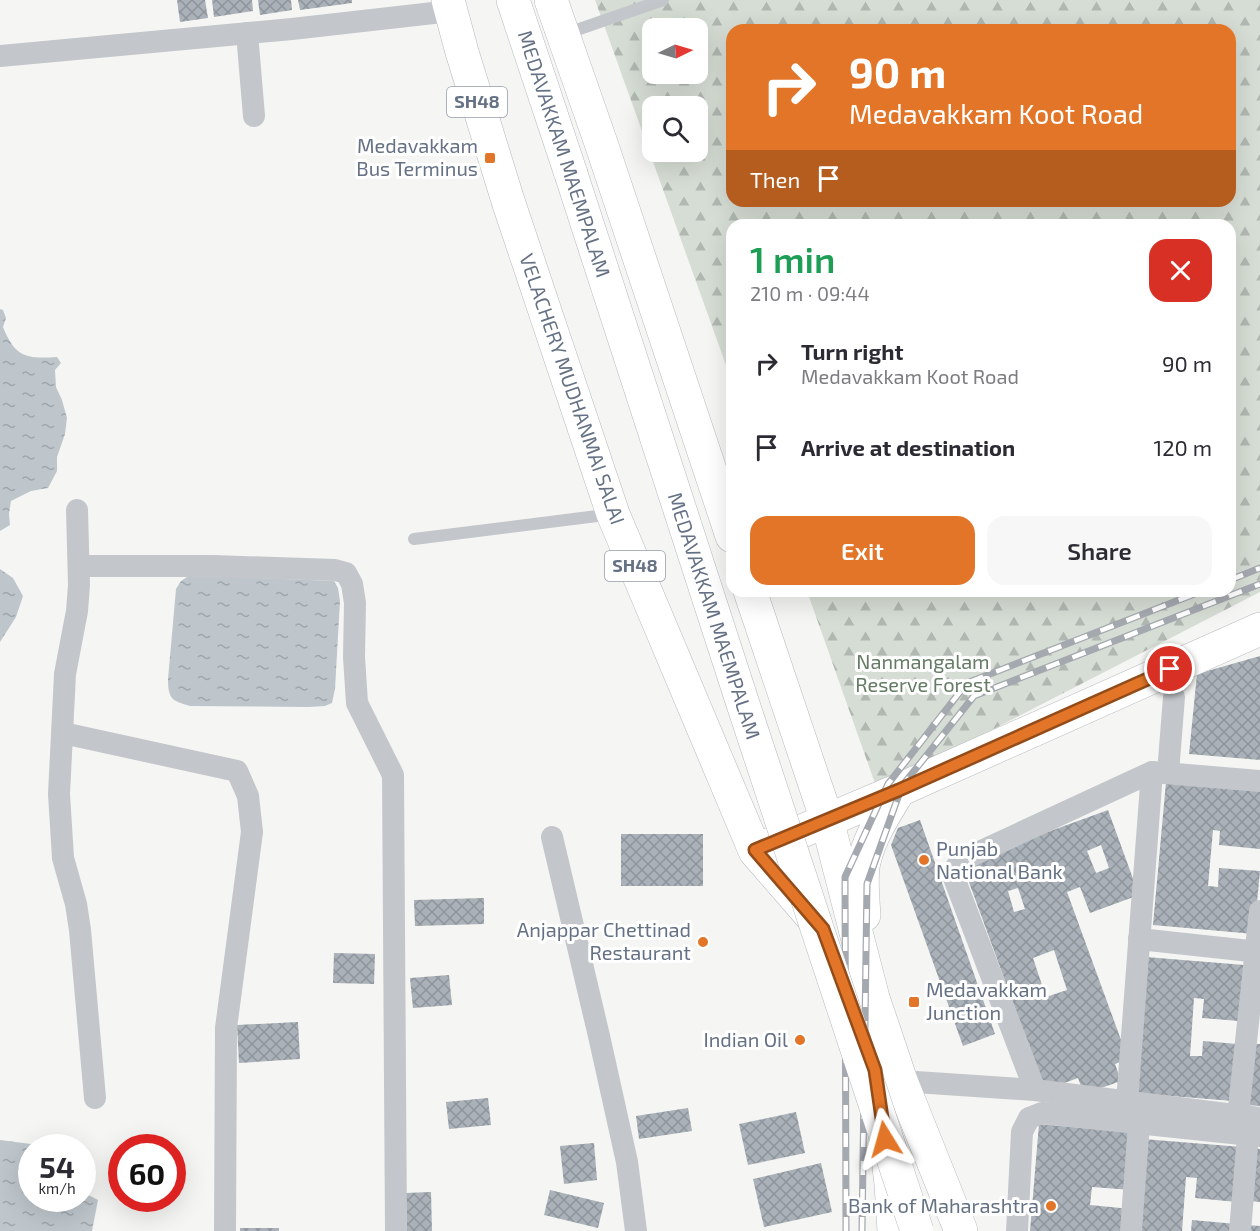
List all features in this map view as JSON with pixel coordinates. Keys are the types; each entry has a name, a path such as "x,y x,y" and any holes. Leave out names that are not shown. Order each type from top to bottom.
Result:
{"main road":[{"name":"MEDAVAKKAM MAEMPALAM","path":"513,0 742,704 917,1231"},
{"path":"551,0 726,518"},
{"name":"VELACHERY MUDHANMAI SALAI","path":"449,5 518,234 613,514 755,850 823,929 875,1070 891,1184 894,1231"},
{"path":"752,597 827,820 873,998 901,1081 961,1231"},
{"path":"755,850 899,790 1260,629"},
{"path":"873,998 863,898 864,860 874,833 899,790"}],"street":[{"path":"0,56 247,33 449,5"},
{"path":"247,33 254,116"},
{"path":"77,510 79,566 77,611 65,674 59,794 62,848 80,930 95,1098"},
{"path":"79,566 213,566 335,570 346,573 352,584 355,603 354,657 357,703 393,775 396,1231"},
{"path":"1127,1102 1139,939 1160,772 1174,697"},
{"path":"63,733 237,771 248,796 252,832 226,1028 225,1231"},
{"path":"1035,1090 954,878 956,867 962,860 1160,772 1260,781"},
{"path":"552,837 627,1162 636,1231"},
{"path":"1240,1231 1252,1126 1260,911"},
{"path":"1139,939 1258,952"},
{"path":"901,1081 1035,1090 1127,1102 1252,1126"},
{"path":"1017,1231 1022,1132 1029,1118 1042,1113 1139,1123 1252,1126"},
{"path":"1131,1231 1139,1123"}],"lane":[{"path":"563,35 663,0"},
{"path":"414,538 613,514"}],"green space":[{"name":"Nanmangalam Reserve Forest","path":"595,0 1260,0 1260,592 877,789 809,597 1236,597 1236,219 726,219 726,365 653,162 708,162 708,96 642,96 642,131"}],"water":[{"path":"0,309 3,310 6,318 3,327 7,337 17,350 29,356 57,357 61,363 55,370 56,387 67,418 65,434 57,457 57,471 48,488 31,491 11,501 10,525 0,531"},
{"path":"0,569 13,578 23,596 16,617 0,642"},
{"path":"190,575 334,581 338,588 340,601 335,689 332,703 309,707 190,706 175,701 170,695 168,679 176,589 181,581"},
{"path":"0,1140 18,1142 18,1212 96,1212 92,1231 0,1231"}],"building":[{"path":"177,0 205,0 208,18 180,22"},
{"path":"212,0 252,0 253,11 214,17"},
{"path":"258,0 291,0 292,10 260,15"},
{"path":"298,0 352,0 352,3 300,10"},
{"path":"1260,656 1260,760 1189,754 1197,674"},
{"path":"1166,782 1260,790 1260,849 1219,845 1220,831 1213,830 1208,886 1218,887 1219,868 1260,871 1254,934 1153,925"},
{"path":"1108,810 1139,895 1090,913 1080,887 1067,892 1128,1059 1115,1064 1121,1081 1084,1094 1078,1078 1045,1090 962,863","holes":["1101,845 1109,868 1096,873 1087,851","1018,888 1025,909 1014,912 1008,891","1054,950 1067,990 1046,997 1033,958"]},
{"path":"920,820 995,1034 963,1046 891,845 898,828"},
{"path":"621,834 703,834 703,886 621,886"},
{"path":"484,898 484,924 415,926 414,900"},
{"path":"334,953 375,954 374,984 333,983"},
{"path":"1146,957 1244,965 1239,1021 1202,1018 1204,999 1194,998 1190,1056 1202,1056 1203,1041 1237,1044 1233,1101 1134,1093"},
{"path":"449,975 452,1005 413,1008 410,978"},
{"path":"298,1022 300,1059 239,1063 237,1025"},
{"path":"1252,1044 1260,1044 1260,1106 1247,1105"},
{"path":"488,1098 491,1125 449,1129 446,1102"},
{"path":"688,1108 692,1131 639,1139 636,1116"},
{"path":"796,1112 805,1153 748,1165 739,1124"},
{"path":"1039,1124 1137,1133 1132,1190 1092,1187 1090,1205 1131,1209 1129,1231 1030,1231"},
{"path":"1143,1139 1242,1147 1237,1202 1195,1198 1197,1178 1186,1177 1182,1231 1135,1231"},
{"path":"594,1143 597,1180 564,1184 560,1146"},
{"path":"1254,1148 1260,1149 1260,1202 1249,1201"},
{"path":"821,1163 832,1212 764,1227 753,1179"},
{"path":"550,1190 604,1203 598,1228 544,1215"},
{"path":"431,1192 432,1231 407,1231 406,1193"},
{"path":"1192,1220 1236,1224 1235,1231 1191,1231"},
{"path":"1246,1225 1260,1226 1260,1231 1246,1231"},
{"path":"240,1228 279,1228 279,1231 240,1231"}],"railway":[{"path":"1236,578 1260,568"},
{"path":"1236,593 1260,584"},
{"path":"846,1231 845,877 888,784 967,683 1187,597"},
{"path":"862,1231 867,884 902,786 974,696 1227,597"}],"place":[{"name":"Medavakkam Bus Terminus","path":"490,158"},
{"name":"Punjab National Bank","path":"924,860"},
{"name":"Anjappar Chettinad Restaurant","path":"703,942"},
{"name":"Medavakkam Junction","path":"914,1002"},
{"name":"Indian Oil","path":"800,1040"},
{"name":"Bank of Maharashtra","path":"1051,1206"}],"route":[{"path":"885,1139 875,1070 823,929 755,850 899,790 1170,669"}]}
